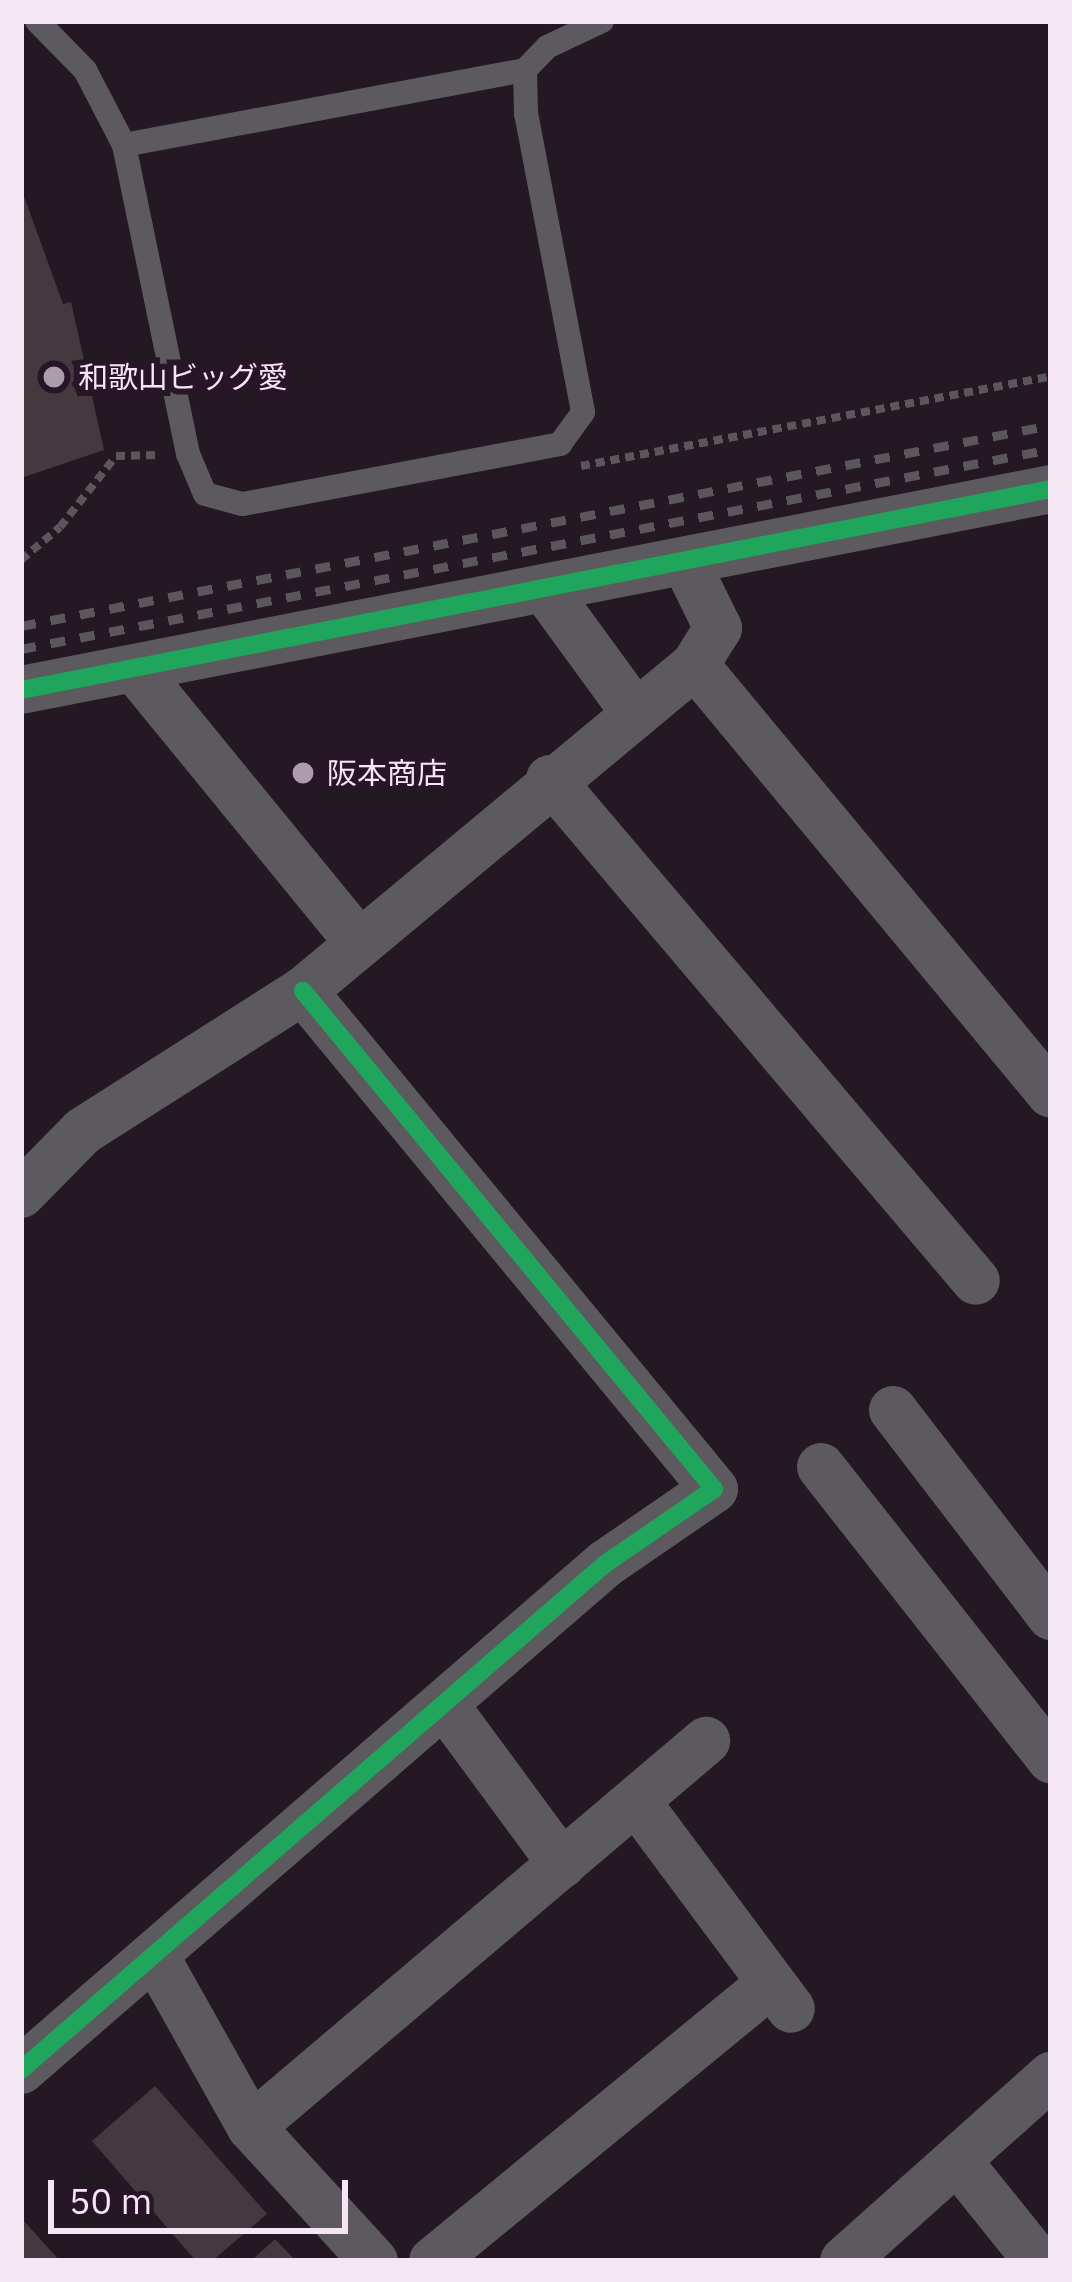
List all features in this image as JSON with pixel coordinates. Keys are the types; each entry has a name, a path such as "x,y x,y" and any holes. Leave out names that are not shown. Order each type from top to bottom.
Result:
{"street":[{"path":"21,690 1051,489"},
{"path":"21,1194 83,1131 303,991 550,779 695,665 718,628 685,561"},
{"path":"544,589 635,713"},
{"path":"695,665 1051,1094"},
{"path":"135,669 359,943"},
{"path":"550,779 976,1281"},
{"path":"21,2071 605,1564 714,1489 303,991"},
{"path":"893,1410 1051,1616"},
{"path":"821,1467 1051,1759"},
{"path":"444,1704 562,1864"},
{"path":"250,2127 706,1741"},
{"path":"433,2261 781,1996 636,1801"},
{"path":"155,1957 250,2127 374,2261"},
{"path":"844,2261 897,2244 960,2164 1051,2077"},
{"path":"960,2164 1038,2261"}],"lane":[{"path":"37,21 85,70 124,145 188,454 205,494 243,505 560,444 583,412 526,114 525,70"},
{"path":"124,145 525,70 548,47 602,21"}],"building":[{"name":"和歌山ビッグ愛","path":"21,188 63,304 71,302 104,450 21,478"},
{"path":"155,2086 267,2214 212,2261 196,2261 92,2141"},
{"path":"23,2220 60,2261 21,2261"},
{"path":"275,2239 296,2261 251,2261"}],"railway":[{"path":"21,626 1051,425"},
{"path":"21,649 1051,449"}],"cycle path":[{"path":"21,690 1051,489"},
{"path":"21,2070 605,1564 714,1489 303,991"}],"place":[{"name":"和歌山ビッグ愛","path":"54,377"},
{"name":"阪本商店","path":"303,773"}]}
